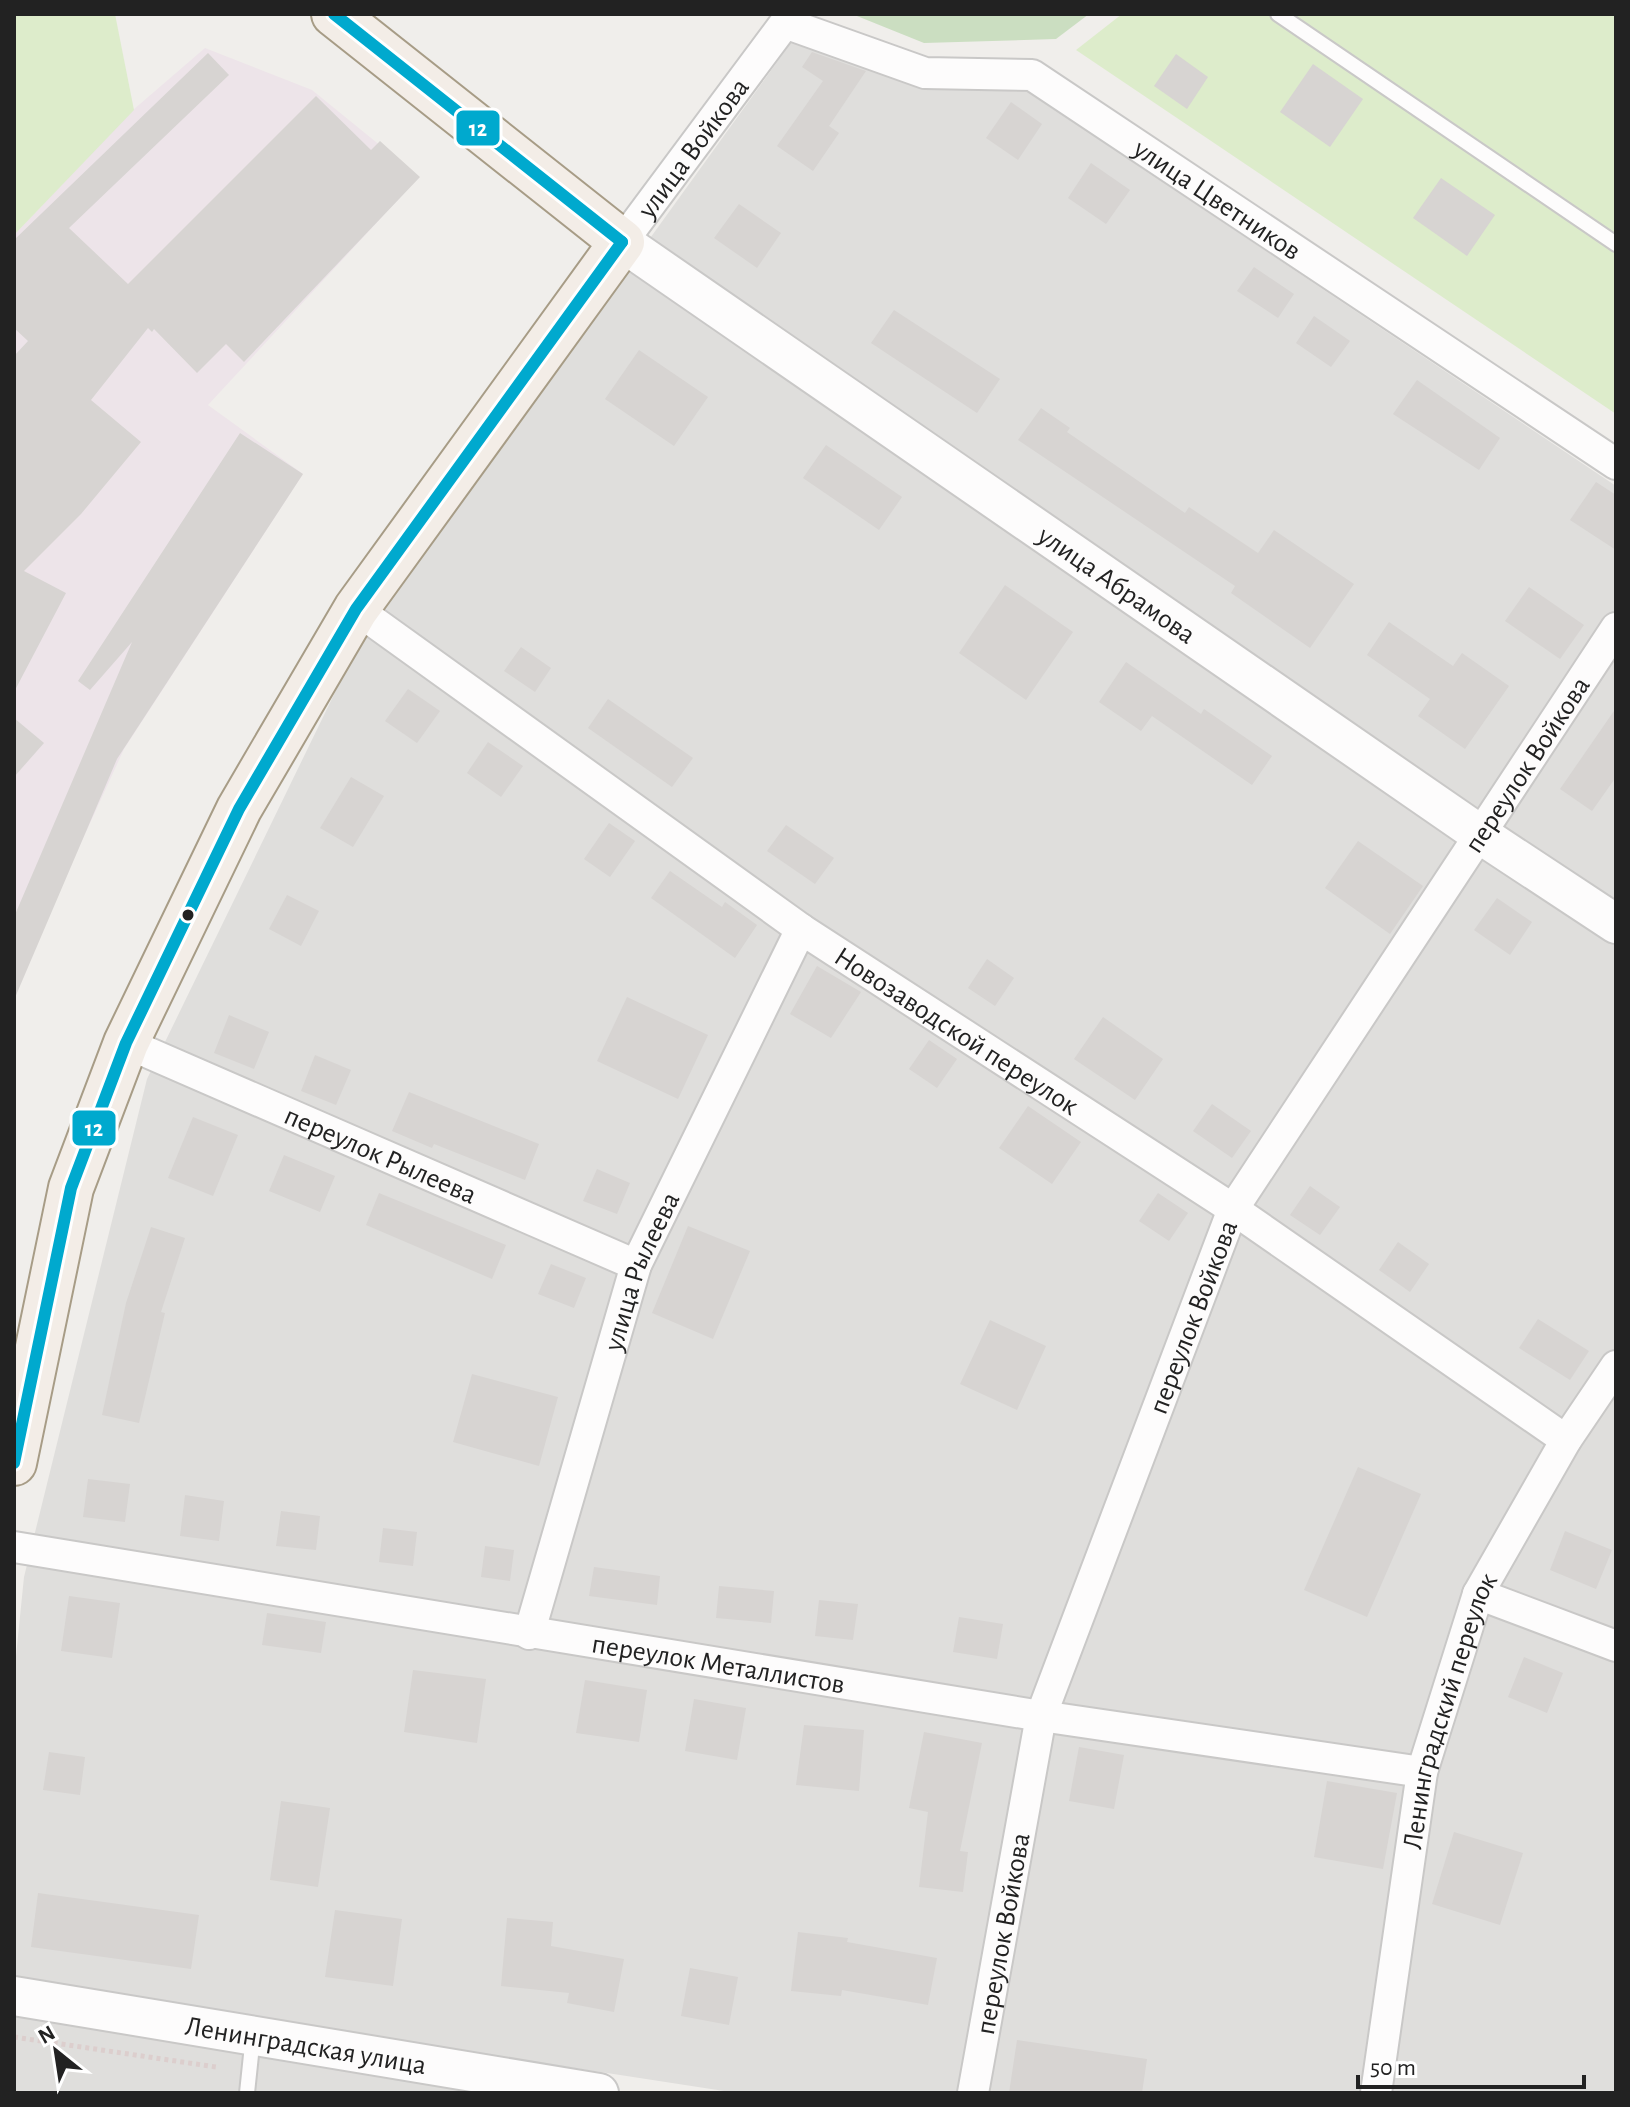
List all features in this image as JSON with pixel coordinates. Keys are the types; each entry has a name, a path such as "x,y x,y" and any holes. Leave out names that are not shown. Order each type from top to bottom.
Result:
{"main road":[{"path":"334,14 622,242"},
{"name":"улица Войкова","path":"14,1463 71,1188 126,1043 239,809 356,609 622,242"}],"street":[{"name":"улица Войкова","path":"622,242 785,23"},
{"name":"улица Цветников","path":"785,23 925,73 1032,75 1616,464"},
{"name":"улица Абрамова","path":"622,242 1478,833 1616,924"},
{"name":"Новозаводской переулок","path":"356,609 801,929 1233,1209 1566,1440"},
{"name":"переулок Войкова","path":"973,2093 1041,1716 1233,1209 1616,628"},
{"name":"улица Рылеева","path":"529,1634 636,1265 801,929"},
{"name":"переулок Рылеева","path":"126,1043 636,1265"},
{"name":"Ленинградский переулок","path":"1376,2093 1422,1772 1478,1594 1566,1440 1616,1366"},
{"name":"переулок Металлистов","path":"14,1547 1041,1716 1422,1772"},
{"path":"1478,1594 1616,1646"},
{"name":"Ленинградская улица","path":"14,1996 251,2054 599,2093"}],"lane":[{"path":"1278,14 1616,244"},
{"path":"247,2093 251,2054"}],"path":[{"path":"14,2037 251,2054"}],"shaded area":[{"path":"798,33 923,86 1029,92 1616,486 1616,2093 737,2093 14,1982 14,1676 24,1577 147,1079 361,639"},
{"path":"205,48 312,90 419,177 208,405 303,474 124,749 14,989 14,235 133,110"},
{"path":"14,2013 508,2093 14,2093"}],"green space":[{"path":"14,14 115,14 134,110 14,235"},
{"path":"852,14 1089,14 1056,39 924,43"},
{"path":"1122,14 1616,14 1616,414 1076,50"}],"building":[{"path":"812,52 866,71 829,126 839,133 813,171 777,146 823,81 802,67"},
{"path":"208,53 229,75 69,228 128,284 316,96 371,150 380,141 420,177 244,362 226,344 197,373 154,329 152,332 148,328 91,400 141,442 81,514 24,571 66,593 14,692 14,356 28,341 14,328 14,240"},
{"path":"1176,54 1208,77 1187,109 1154,86"},
{"path":"1313,64 1363,99 1330,147 1280,112"},
{"path":"1011,102 1042,124 1018,160 986,138"},
{"path":"1091,163 1130,190 1106,224 1068,198"},
{"path":"1441,178 1495,215 1467,256 1413,218"},
{"path":"739,204 781,233 757,268 714,238"},
{"path":"1254,267 1294,294 1278,318 1237,291"},
{"path":"894,310 1000,379 977,413 871,343"},
{"path":"1314,316 1350,341 1331,367 1296,343"},
{"path":"639,350 708,397 674,446 605,399"},
{"path":"1417,380 1500,438 1479,470 1393,414"},
{"path":"1041,408 1070,428 1067,432 1185,513 1189,507 1258,553 1274,530 1354,584 1310,648 1231,593 1235,586 1018,440"},
{"path":"240,433 303,474 117,759 14,1000 14,917 132,642 90,690 78,681"},
{"path":"826,445 902,497 879,530 803,478"},
{"path":"1596,482 1616,495 1616,550 1570,520"},
{"path":"1005,585 1073,632 1026,700 959,653"},
{"path":"1529,587 1584,625 1560,659 1505,621"},
{"path":"1389,622 1453,666 1462,653 1509,686 1465,749 1418,716 1430,699 1367,655"},
{"path":"521,647 551,668 535,692 504,671"},
{"path":"1126,662 1201,714 1204,709 1272,756 1252,785 1152,716 1141,731 1099,702"},
{"path":"408,689 440,711 417,743 385,721"},
{"path":"608,699 693,758 672,787 588,728"},
{"path":"1616,708 1616,777 1592,811 1560,789"},
{"path":"14,718 44,743 14,777"},
{"path":"488,742 523,766 501,797 467,773"},
{"path":"351,777 384,796 353,847 320,828"},
{"path":"609,823 635,841 610,877 584,859"},
{"path":"786,825 834,858 815,884 767,851"},
{"path":"1358,841 1423,886 1390,934 1325,888"},
{"path":"670,871 722,907 725,902 757,925 735,958 651,898"},
{"path":"287,895 319,911 301,946 269,929"},
{"path":"1497,898 1532,922 1510,955 1474,930"},
{"path":"987,959 1014,978 995,1006 968,988"},
{"path":"817,966 861,992 831,1038 790,1014"},
{"path":"627,997 708,1035 678,1099 597,1061"},
{"path":"229,1015 269,1032 254,1069 214,1053"},
{"path":"1103,1017 1163,1059 1135,1100 1074,1059"},
{"path":"929,1040 957,1059 937,1088 909,1069"},
{"path":"315,1055 351,1070 336,1105 301,1091"},
{"path":"409,1092 539,1144 525,1180 392,1131"},
{"path":"1212,1104 1251,1131 1232,1158 1193,1131"},
{"path":"1028,1106 1081,1142 1052,1184 999,1148"},
{"path":"193,1117 238,1135 213,1196 168,1178"},
{"path":"284,1155 335,1176 320,1212 269,1191"},
{"path":"597,1169 630,1183 617,1214 583,1201"},
{"path":"1310,1186 1340,1207 1320,1235 1290,1215"},
{"path":"379,1193 506,1245 492,1279 366,1225"},
{"path":"1158,1193 1188,1213 1169,1241 1139,1221"},
{"path":"688,1226 750,1251 713,1339 652,1313"},
{"path":"151,1227 185,1238 161,1312 165,1313 139,1423 102,1415 126,1303"},
{"path":"1398,1242 1429,1264 1410,1292 1379,1270"},
{"path":"551,1264 586,1278 574,1308 538,1294"},
{"path":"1538,1319 1589,1351 1570,1380 1519,1348"},
{"path":"990,1320 1046,1346 1017,1410 960,1384"},
{"path":"472,1374 558,1397 539,1466 453,1442"},
{"path":"1358,1467 1421,1494 1367,1617 1304,1590"},
{"path":"88,1479 130,1484 125,1522 83,1517"},
{"path":"185,1495 224,1501 219,1541 180,1536"},
{"path":"281,1511 320,1516 316,1550 276,1546"},
{"path":"383,1528 417,1532 413,1566 379,1562"},
{"path":"1565,1531 1612,1550 1596,1589 1550,1570"},
{"path":"485,1546 514,1550 510,1581 481,1577"},
{"path":"594,1567 660,1576 657,1605 589,1596"},
{"path":"719,1586 774,1591 771,1623 716,1618"},
{"path":"69,1596 120,1603 112,1658 61,1651"},
{"path":"819,1600 858,1604 853,1640 815,1636"},
{"path":"267,1613 326,1622 321,1653 262,1645"},
{"path":"959,1617 1003,1624 997,1659 953,1652"},
{"path":"1524,1657 1563,1673 1547,1713 1508,1697"},
{"path":"413,1670 486,1679 477,1743 404,1732"},
{"path":"585,1680 647,1690 639,1742 576,1733"},
{"path":"694,1699 746,1708 737,1760 685,1751"},
{"path":"804,1725 864,1730 859,1791 796,1785"},
{"path":"924,1732 982,1743 960,1851 968,1852 963,1892 919,1887 928,1812 909,1808"},
{"path":"1079,1747 1124,1755 1114,1809 1069,1801"},
{"path":"49,1752 85,1757 80,1795 43,1790"},
{"path":"1327,1781 1397,1793 1383,1869 1314,1857"},
{"path":"281,1801 330,1808 318,1887 270,1880"},
{"path":"1454,1832 1523,1853 1500,1925 1432,1904"},
{"path":"38,1893 199,1915 191,1969 31,1947"},
{"path":"335,1910 402,1919 393,1986 325,1977"},
{"path":"507,1918 553,1922 551,1946 624,1959 614,2012 567,2003 569,1993 501,1986"},
{"path":"798,1932 848,1938 847,1942 937,1958 928,2005 842,1990 841,1996 791,1991"},
{"path":"690,1968 738,1977 729,2025 681,2016"},
{"path":"1017,2040 1147,2059 1142,2093 1009,2093"}],"transit line":[{"name":"12","path":"334,14 622,242"},
{"name":"12","path":"14,1463 71,1188 126,1043 239,809 356,609 622,242"}]}
